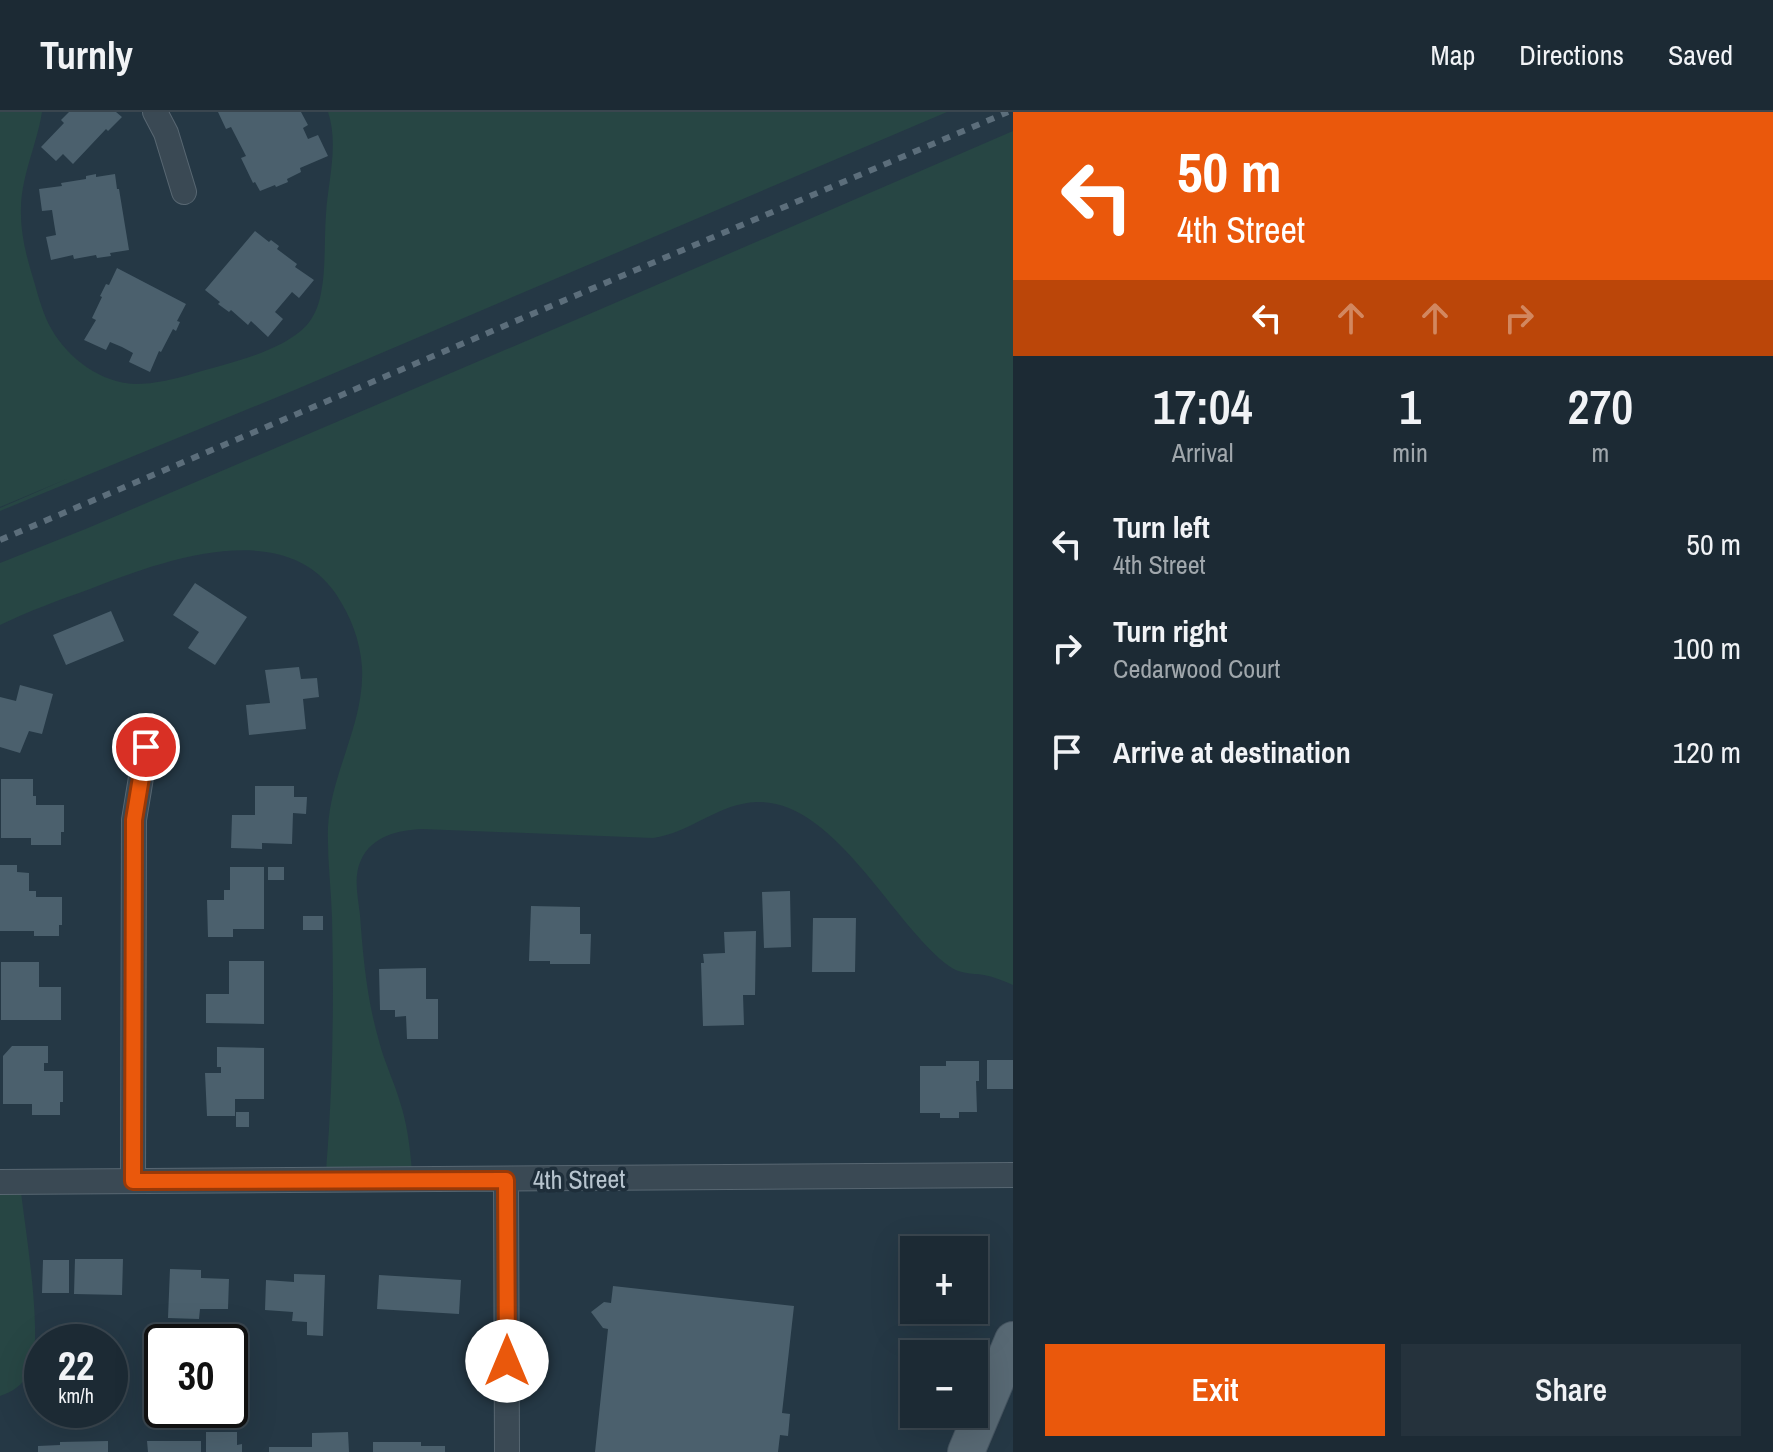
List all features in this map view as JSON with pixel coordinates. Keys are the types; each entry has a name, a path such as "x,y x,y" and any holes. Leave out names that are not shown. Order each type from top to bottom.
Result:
{"main road":[{"path":"966,1452 1013,1340"}],"street":[{"path":"155,112 166,133 184,192"},
{"path":"133,1181 134,820 146,747"},
{"name":"4th Street","path":"0,1182 1013,1175"},
{"path":"506,1180 507,1452"}],"green space":[{"path":"0,112 42,112 24,183 21,216 28,261 49,324 67,350 87,367 110,379 135,384 173,379 254,356 295,335 314,315 324,274 333,150 328,112 947,112 297,389 0,511 0,508 69,478 0,507"},
{"path":"1013,131 1013,985 949,966 928,947 837,842 812,821 785,807 757,802 730,807 680,830 653,838 422,829 395,833 379,840 366,852 357,873 357,887 371,1010 404,1117 412,1171 326,1171 333,1012 328,827 330,807 362,688 359,647 346,611 336,594 313,570 285,556 253,551 219,552 150,567 0,625 0,563"},
{"path":"0,1192 21,1192 35,1324 24,1324 24,1380 17,1388 0,1396"}],"building":[{"path":"69,112 116,112 122,117 108,131 106,129 73,164 63,154 56,161 41,147 64,123 61,120"},
{"path":"218,112 301,112 308,125 303,128 308,139 318,135 328,156 300,168 301,172 287,179 288,182 260,191 241,158 246,156 231,127 226,129"},
{"path":"96,174 96,177 115,174 129,250 97,258 96,255 74,259 73,255 51,260 46,237 56,235 52,210 42,211 39,189 62,186 61,183"},
{"path":"255,231 279,246 277,249 297,264 295,267 314,280 299,298 292,292 275,312 283,319 268,337 251,321 248,325 231,310 229,312 218,304 220,302 205,290"},
{"path":"117,268 186,304 177,321 180,322 176,331 173,329 159,351 150,372 129,362 133,353 122,347 110,342 106,350 84,340 96,320 92,318 100,296"},
{"path":"195,583 247,617 215,665 188,648 199,632 173,615"},
{"path":"111,611 124,641 66,665 53,635"},
{"path":"299,667 301,679 317,678 319,697 303,699 306,729 249,735 246,705 270,703 265,670"},
{"path":"20,685 53,694 42,734 29,731 20,753 0,747 0,697 16,701"},
{"path":"1,779 33,779 36,805 64,805 61,845 31,845 31,838 1,838"},
{"path":"255,786 294,786 294,797 307,797 306,814 293,813 292,844 262,843 262,849 231,848 232,815 255,815"},
{"path":"0,865 17,865 17,872 29,873 29,891 36,891 36,897 62,897 59,936 34,936 34,931 0,931"},
{"path":"230,867 264,867 264,929 233,929 233,937 208,937 207,900 224,900 224,890 230,890"},
{"path":"268,867 284,867 284,880 268,880"},
{"path":"790,891 791,947 764,948 762,892"},
{"path":"531,906 580,907 580,934 591,934 590,964 529,961"},
{"path":"303,916 323,916 323,930 303,930"},
{"path":"813,918 856,918 855,972 812,972"},
{"path":"756,931 755,995 743,995 744,1025 703,1026 703,954 725,953 724,932"},
{"path":"229,961 264,961 264,1024 206,1023 206,994 229,994"},
{"path":"1,962 39,962 39,987 61,987 61,1020 1,1020"},
{"path":"426,968 426,999 438,999 438,1039 407,1039 406,1016 395,1017 395,1010 380,1010 379,969"},
{"path":"12,1046 48,1046 48,1063 44,1063 44,1071 63,1071 60,1115 32,1115 32,1104 3,1104 3,1056"},
{"path":"217,1047 264,1048 264,1099 235,1099 235,1116 207,1116 205,1073 221,1073 221,1067 217,1067"},
{"path":"987,1060 1013,1060 1013,1089 987,1089"},
{"path":"946,1061 979,1061 977,1112 959,1112 959,1118 940,1118 940,1113 920,1113 920,1066 946,1066"},
{"path":"236,1112 249,1112 249,1127 236,1127"},
{"path":"75,1259 123,1259 122,1295 74,1294"},
{"path":"43,1260 69,1260 69,1293 42,1293"},
{"path":"170,1269 201,1270 201,1278 229,1279 228,1309 200,1309 199,1319 168,1318"},
{"path":"294,1274 325,1275 323,1336 307,1335 307,1322 292,1321 293,1312 265,1310 266,1280 294,1282"},
{"path":"379,1275 461,1280 459,1314 377,1309"},
{"path":"613,1286 794,1306 782,1413 790,1414 788,1436 780,1435 778,1452 595,1452 608,1329 603,1328 591,1312 604,1302 611,1303"},
{"path":"206,1432 237,1432 237,1445 242,1444 242,1452 206,1452"},
{"path":"348,1432 349,1452 269,1452 269,1447 312,1447 312,1433"},
{"path":"108,1441 108,1452 38,1452 38,1446 60,1445 60,1442"},
{"path":"147,1441 201,1441 201,1452 148,1452"},
{"path":"373,1442 421,1442 421,1446 445,1446 445,1452 373,1452"}],"railway":[{"path":"0,540 1008,112"}],"route":[{"path":"146,747 134,820 133,1181 506,1180 507,1361"}]}
